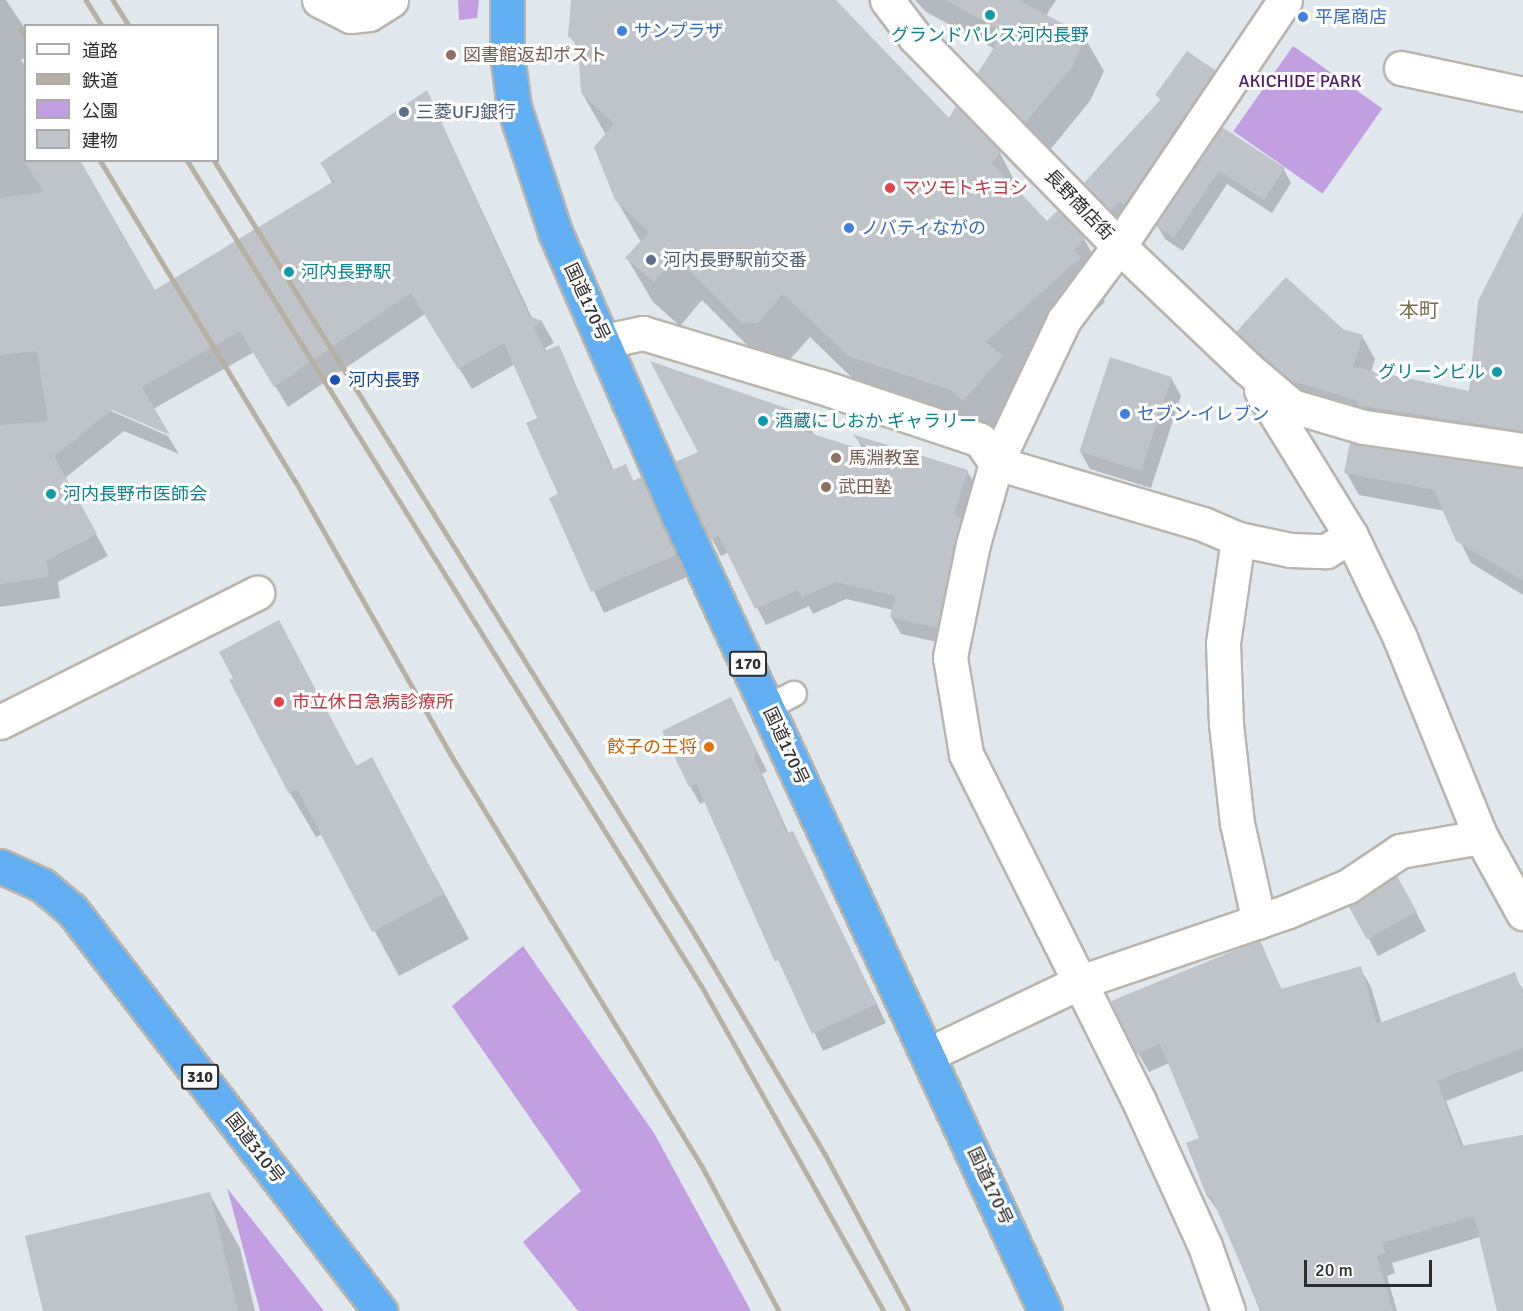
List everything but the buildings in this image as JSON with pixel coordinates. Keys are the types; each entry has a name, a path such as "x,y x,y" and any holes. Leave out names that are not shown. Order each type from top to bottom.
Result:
{"highway":[{"name":"国道170号","path":"507,0 507,54 514,107 555,232 605,341 679,517 781,701 929,1054 1045,1311"},
{"name":"国道310号","path":"0,866 42,885 72,910 381,1311"}],"street":[{"path":"319,0 350,16 369,14 392,0"},
{"name":"長野商店街","path":"887,0 915,37 1119,246 1285,0"},
{"path":"1401,68 1523,93"},
{"path":"1228,1311 1205,1246 1080,982 966,754 950,657 973,544 996,463 1064,320 1119,246 1247,368 1292,406 1364,427 1523,450"},
{"path":"605,341 638,333 716,353 980,440 996,463 1203,524 1238,539 1290,550 1326,551 1351,536"},
{"path":"1247,368 1351,536 1400,638 1481,837 1523,913"},
{"path":"1238,539 1223,643 1226,724 1237,824 1258,922"},
{"path":"0,722 257,593"},
{"path":"929,1054 1080,982 1258,922 1348,886 1400,851 1481,837"}],"green space":[{"path":"458,0 479,0 477,18 459,20"},
{"name":"AKICHIDE PARK","path":"1293,46 1382,109 1323,194 1233,131"},
{"path":"523,946 654,1133 751,1311 578,1311 523,1242 581,1191 452,1006"},
{"path":"227,1188 324,1311 260,1311"}],"railway":[{"path":"86,0 101,24"},
{"path":"113,0 128,24"},
{"path":"21,30 24,35"},
{"path":"101,162 296,482 451,755 702,1166 779,1311"},
{"path":"188,162 701,985 884,1311"},
{"path":"215,162 696,936 825,1154 909,1311"}],"place":[{"name":"グランドパレス河内長野","path":"990,15"},
{"name":"平尾商店","path":"1303,17"},
{"name":"サンプラザ","path":"622,31"},
{"name":"図書館返却ポスト","path":"451,55"},
{"name":"三菱UFJ銀行","path":"404,112"},
{"name":"マツモトキヨシ","path":"890,188"},
{"name":"ノバティながの","path":"849,228"},
{"name":"河内長野駅前交番","path":"651,260"},
{"name":"河内長野駅","path":"289,272"},
{"name":"グリーンビル","path":"1497,372"},
{"name":"河内長野","path":"335,380"},
{"name":"セブン-イレブン","path":"1125,414"},
{"name":"酒蔵にしおか ギャラリー","path":"763,421"},
{"name":"馬淵教室","path":"836,458"},
{"name":"武田塾","path":"826,487"},
{"name":"河内長野市医師会","path":"51,494"},
{"name":"市立休日急病診療所","path":"279,702"},
{"name":"餃子の王将","path":"709,747"}],"district":[{"name":"本町","path":"1419,310"}]}
